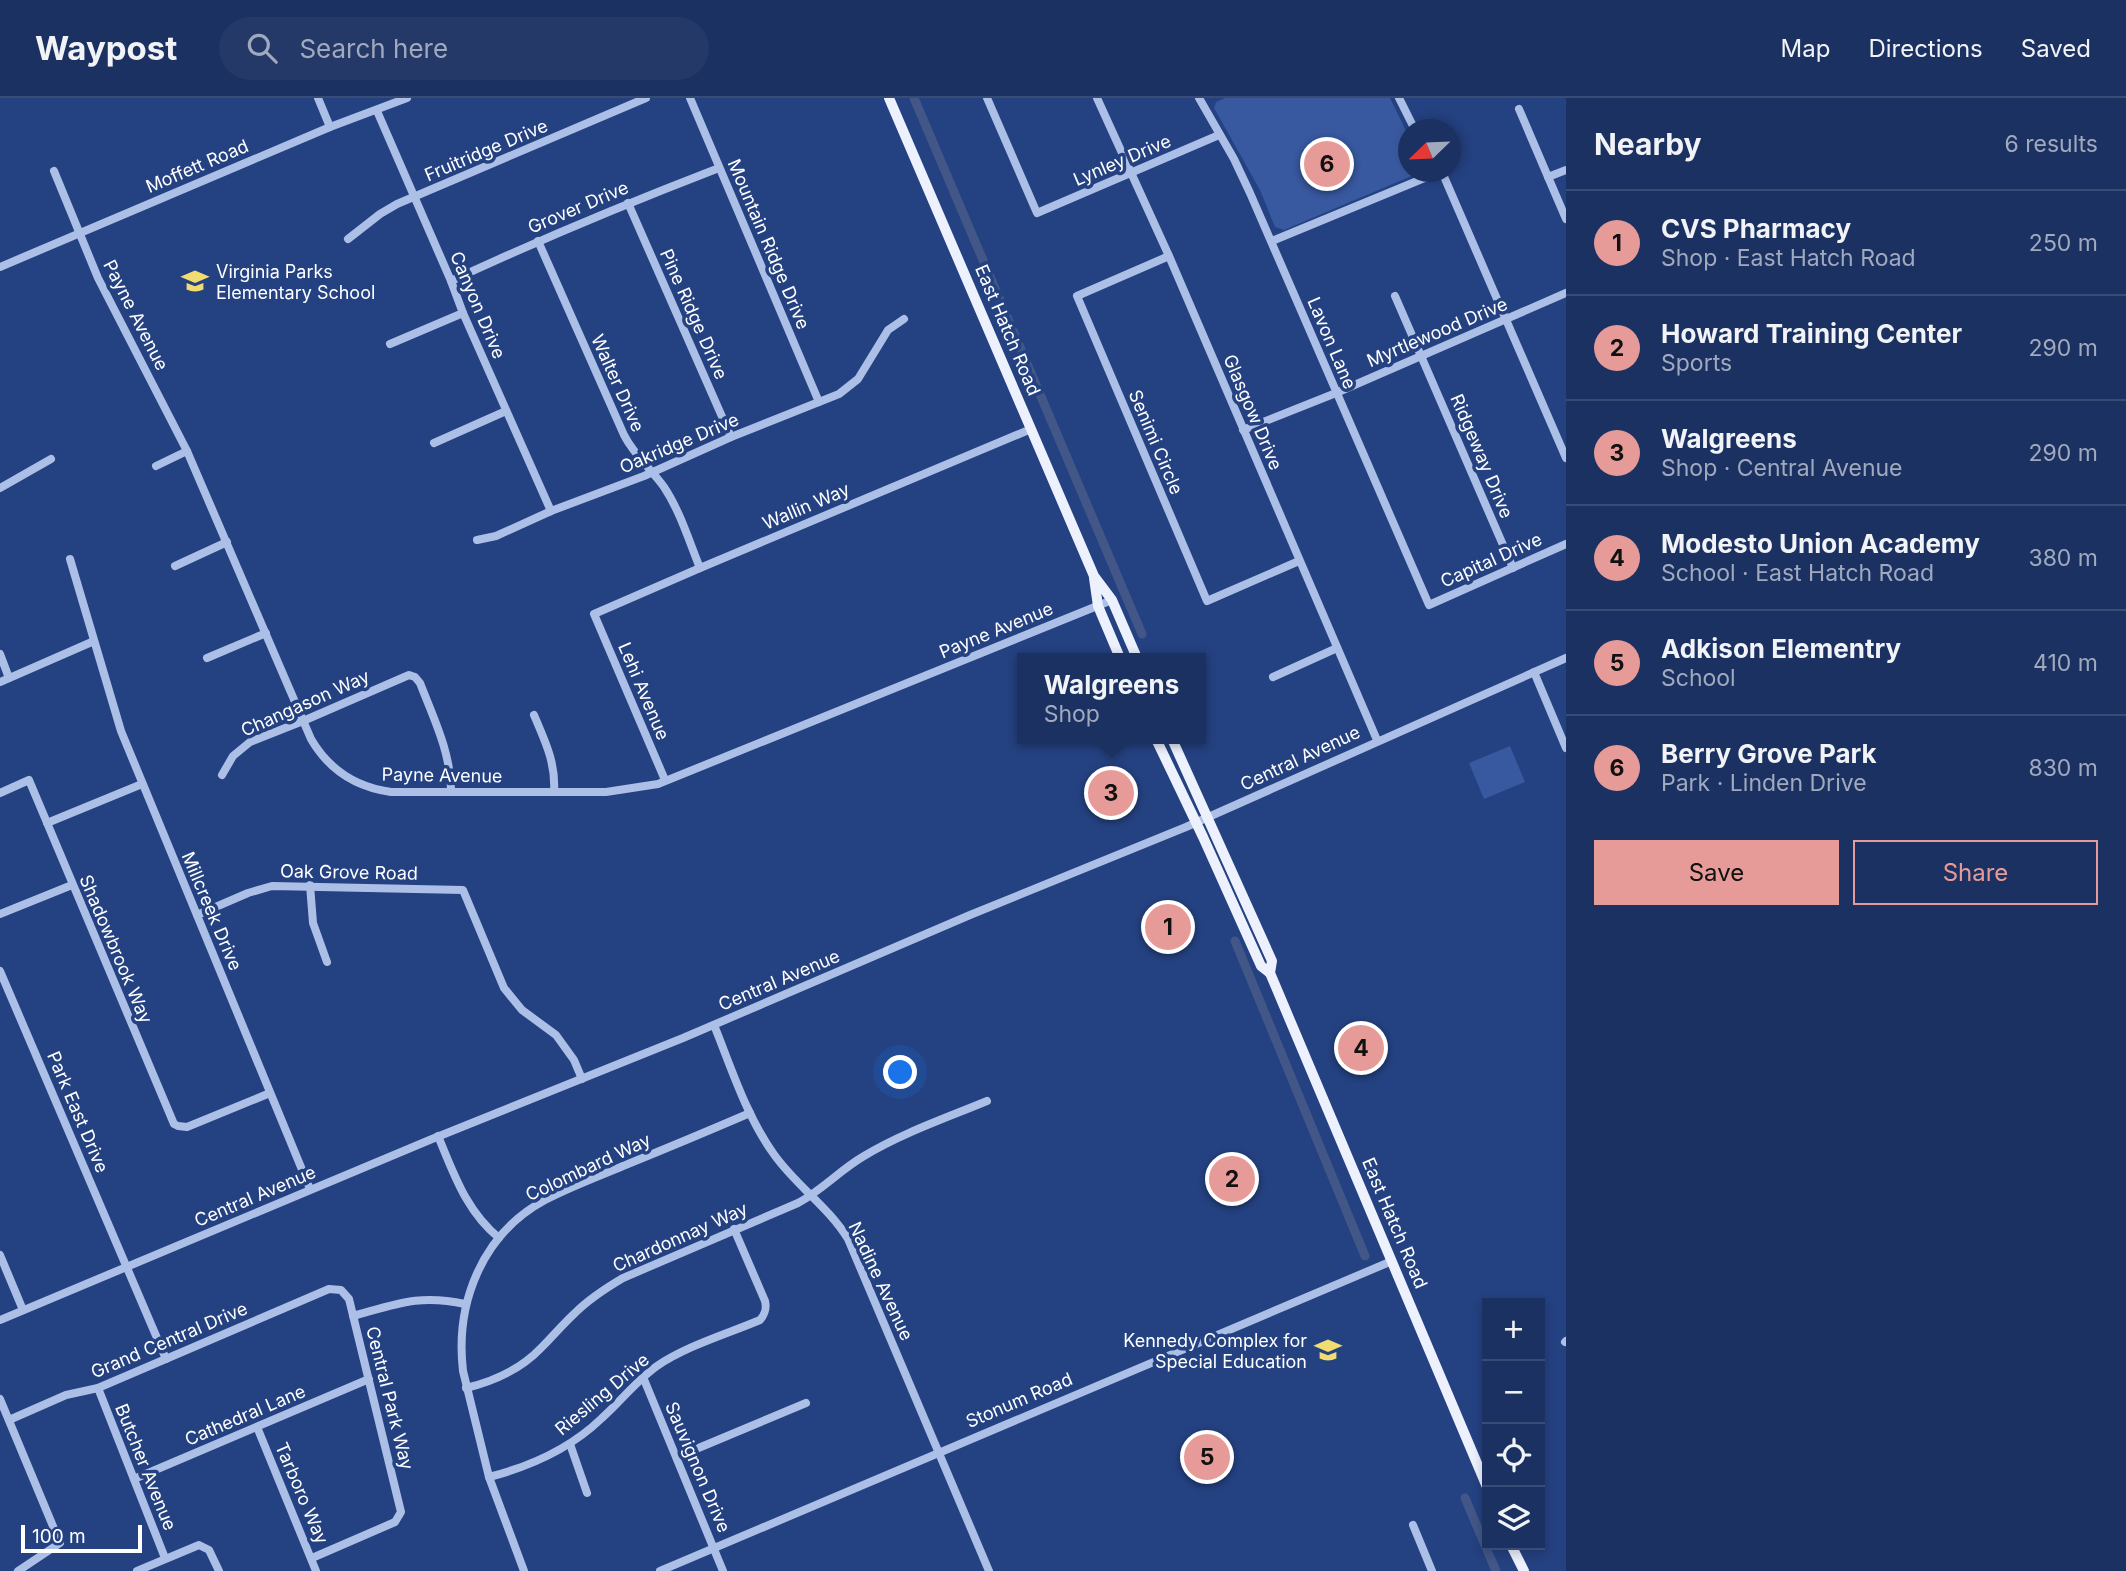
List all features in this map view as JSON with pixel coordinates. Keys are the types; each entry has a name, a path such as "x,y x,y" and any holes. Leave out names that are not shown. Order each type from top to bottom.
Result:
{"main road":[{"name":"East Hatch Road","path":"889,98 1094,576 1112,600 1135,653"},
{"name":"East Hatch Road","path":"1094,576 1098,606 1118,653"},
{"name":"East Hatch Road","path":"1158,744 1261,966 1270,973 1482,1475"},
{"name":"East Hatch Road","path":"1174,744 1272,961 1270,973"},
{"path":"1513,1550 1521,1568"}],"street":[{"path":"318,98 330,127"},
{"name":"Moffett Road","path":"0,267 330,127 407,98"},
{"name":"Fruitridge Drive","path":"348,239 380,214 415,197 646,98"},
{"name":"Mountain Ridge Drive","path":"690,98 819,402"},
{"name":"Lynley Drive","path":"987,98 1037,213 1219,135"},
{"name":"Glasgow Drive","path":"1097,98 1377,740"},
{"name":"Lavon Lane","path":"1199,98 1234,159 1272,241 1429,605"},
{"path":"1399,98 1410,119"},
{"path":"1519,109 1566,219"},
{"name":"Canyon Drive","path":"377,111 551,511"},
{"name":"Grover Drive","path":"451,281 628,203 719,168"},
{"path":"1548,177 1566,170"},
{"name":"Payne Avenue","path":"54,171 121,324 187,451 311,739 325,760 356,783 391,792 617,792 657,784 1112,600"},
{"path":"1272,241 1416,182"},
{"path":"1444,182 1566,458"},
{"name":"Pine Ridge Drive","path":"628,203 731,437"},
{"name":"Walter Drive","path":"538,241 624,435 672,500 700,568"},
{"name":"Senimi Circle","path":"1168,256 1077,296 1207,601 1299,561"},
{"name":"Myrtlewood Drive","path":"1243,430 1421,357 1566,293"},
{"name":"Ridgeway Drive","path":"1395,296 1513,568"},
{"path":"390,344 463,313"},
{"name":"Oakridge Drive","path":"477,540 496,536 839,394 867,368 888,330 904,319"},
{"path":"434,443 506,411"},
{"name":"Wallin Way","path":"594,614 1031,429"},
{"path":"156,466 187,451"},
{"path":"0,488 51,459"},
{"path":"175,566 227,542"},
{"name":"Capital Drive","path":"1429,605 1566,544"},
{"name":"Millcreek Drive","path":"70,559 118,724 310,1189"},
{"name":"Lehi Avenue","path":"594,614 665,780"},
{"path":"206,658 266,633"},
{"path":"0,681 94,641"},
{"path":"1272,677 1337,649"},
{"path":"0,654 9,678"},
{"name":"Central Avenue","path":"0,1320 438,1136 714,1025 1208,817 1566,658"},
{"path":"1534,672 1566,748"},
{"name":"Changason Way","path":"222,775 233,756 250,742 303,722 400,678 412,676 420,683 448,757 451,792"},
{"path":"534,715 551,755 554,792"},
{"name":"Shadowbrook Way","path":"0,793 29,780 171,1120 178,1126 187,1127 270,1093"},
{"path":"47,823 142,784"},
{"path":"0,914 72,885"},
{"name":"Oak Grove Road","path":"197,915 272,886 463,890 504,988 522,1010 556,1035 574,1060 582,1079"},
{"path":"310,886 313,923 327,962"},
{"name":"Park East Drive","path":"0,971 166,1359"},
{"name":"Nadine Avenue","path":"714,1025 750,1113 772,1153 832,1216 848,1239 989,1571"},
{"name":"Chardonnay Way","path":"466,1388 495,1379 524,1363 576,1312 623,1278 811,1195 878,1148 988,1101"},
{"name":"Colombard Way","path":"524,1571 489,1477 466,1388 460,1346 465,1304 479,1268 499,1238 543,1201 750,1113"},
{"path":"438,1136 469,1206 499,1238"},
{"name":"Riesling Drive","path":"489,1477 531,1464 570,1444 603,1417 643,1377 675,1356 760,1320 766,1307 765,1301 734,1229"},
{"path":"0,1255 23,1310"},
{"name":"Stonum Road","path":"660,1571 1392,1261"},
{"name":"Grand Central Drive","path":"9,1420 66,1395 98,1388 329,1289 341,1290"},
{"name":"Central Park Way","path":"312,1558 395,1522 399,1517 400,1507 349,1299 341,1290"},
{"path":"353,1315 413,1300 437,1299 465,1304"},
{"name":"Sauvignon Drive","path":"643,1377 723,1571"},
{"name":"Cathedral Lane","path":"134,1479 369,1379"},
{"name":"Butcher Avenue","path":"98,1388 165,1558"},
{"path":"0,1399 60,1543 30,1567 18,1571"},
{"path":"677,1457 806,1403"},
{"name":"Tarboro Way","path":"257,1427 316,1571"},
{"path":"570,1444 587,1493"},
{"path":"1413,1525 1432,1571"},
{"path":"137,1571 191,1548 204,1546 209,1550 219,1571"}],"shaded area":[{"path":"1225,98 1390,98 1400,119 1398,119 1398,182 1284,230 1275,227 1260,190 1214,108 1216,102"},
{"path":"1510,746 1525,782 1484,799 1469,763"}],"waterway":[{"path":"914,98 1142,634"},
{"path":"1235,941 1365,1256"},
{"path":"1465,1498 1496,1571"}],"place":[{"name":"Berry Grove Park","path":"1327,164"},
{"name":"Virginia Parks Elementary School","path":"195,281"},
{"name":"Walgreens","path":"1111,793"},
{"name":"CVS Pharmacy","path":"1168,927"},
{"name":"Modesto Union Academy","path":"1361,1048"},
{"name":"Howard Training Center","path":"1232,1179"},
{"name":"Kennedy Complex for Special Education","path":"1328,1350"},
{"name":"Adkison Elementry","path":"1207,1457"}]}
